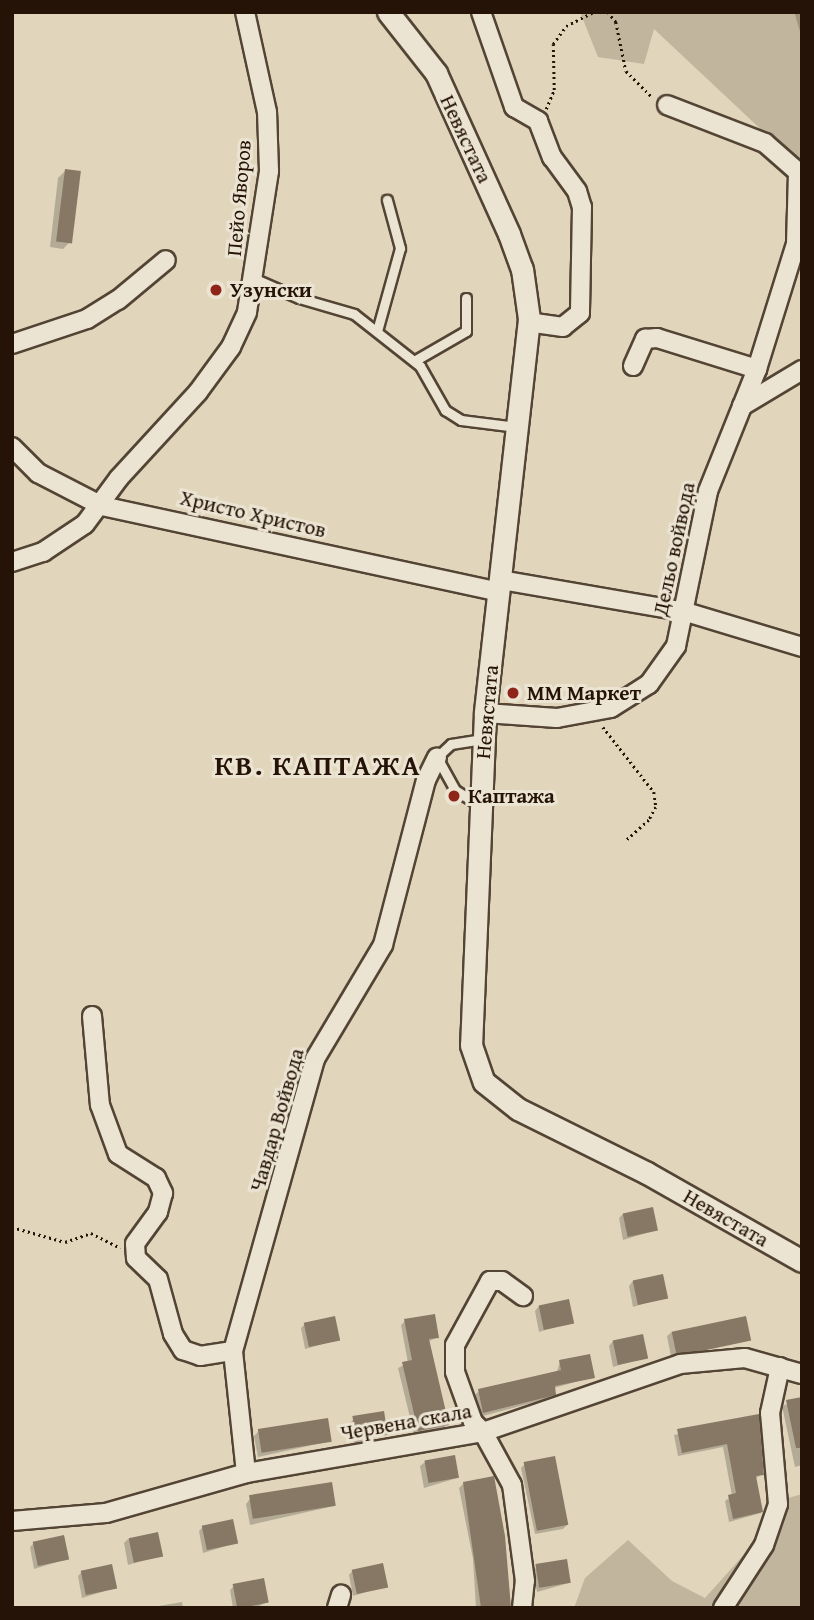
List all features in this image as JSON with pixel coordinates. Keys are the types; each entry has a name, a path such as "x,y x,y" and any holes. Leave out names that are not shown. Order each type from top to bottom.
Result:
{"street":[{"name":"Пейо Яворов","path":"102,506 119,478 180,415 231,346 255,279 269,171 267,112 245,12"},
{"path":"481,12 514,107 535,118 552,157 577,191 584,228 581,305 576,321 563,327 528,323"},
{"name":"Невястата","path":"395,14 436,74 509,234 522,269 528,323 483,738 471,1033 484,1082 518,1108 647,1173 802,1261"},
{"name":"Дельо войвода","path":"485,713 557,718 593,712 622,702 649,684 676,646 686,612 708,491 757,369 796,244 798,172 765,143 667,105"},
{"path":"12,344 87,318 118,300 166,260"},
{"path":"633,366 645,339 657,338 757,369"},
{"path":"742,406 802,370"},
{"name":"Христо Христов","path":"12,447 38,473 102,506 500,586 686,612 802,647"},
{"path":"12,562 43,552 85,524 102,506"},
{"name":"Чавдар Войвода","path":"246,1473 233,1351 315,1059 383,945 426,780 438,757"},
{"path":"92,1016 100,1105 118,1154 156,1178 163,1193 158,1212 135,1244 136,1258 158,1279 173,1334 183,1350 200,1356 233,1351"},
{"path":"522,1608 525,1581 512,1485 483,1432 473,1422 454,1372 455,1345 490,1281 502,1281 523,1296"},
{"name":"Червена скала","path":"12,1521 106,1513 246,1473 483,1432 680,1364 745,1358 802,1374"},
{"path":"723,1608 764,1545 778,1504 770,1413 779,1367"}],"lane":[{"path":"377,331 400,248 387,200"},
{"path":"255,279 299,298 354,314 414,361 445,410 461,420 517,426"},
{"path":"414,361 466,331 466,298"},
{"path":"480,806 456,790 438,757 451,744 483,738"}],"path":[{"path":"535,118 553,99 553,44 566,26 594,12"},
{"path":"608,12 616,22 626,71 646,95 667,105"},
{"path":"593,712 654,792 656,807 649,820 627,840"},
{"path":"12,1227 65,1242 91,1233 136,1258"}],"shaded area":[{"path":"580,12 802,12 802,168 654,29 644,64 598,57"},
{"path":"802,1494 802,1608 574,1608 585,1578 628,1540 672,1581 705,1598 749,1549 772,1503"}],"building":[{"path":"65,169 81,171 72,243 56,241"},
{"path":"653,1207 658,1230 628,1237 623,1213"},
{"path":"663,1274 668,1298 638,1305 633,1280"},
{"path":"569,1299 574,1323 544,1330 539,1305"},
{"path":"435,1314 439,1338 429,1339 449,1425 418,1431 402,1362 412,1360 404,1319"},
{"path":"335,1316 340,1340 309,1347 304,1323"},
{"path":"746,1316 751,1340 677,1356 672,1332"},
{"path":"643,1334 648,1358 618,1365 613,1340"},
{"path":"590,1354 595,1378 555,1386 556,1395 483,1413 478,1389 561,1370 559,1360"},
{"path":"802,1397 802,1448 796,1448 786,1400"},
{"path":"384,1411 388,1435 356,1440 352,1416"},
{"path":"759,1414 764,1475 756,1476 763,1512 733,1519 728,1495 736,1493 727,1444 682,1453 677,1429"},
{"path":"328,1418 332,1442 262,1453 258,1429"},
{"path":"455,1455 459,1478 428,1483 424,1460"},
{"path":"555,1456 568,1525 537,1531 524,1462"},
{"path":"494,1476 505,1536 511,1608 481,1608 463,1482"},
{"path":"332,1482 336,1506 253,1519 249,1495"},
{"path":"233,1519 238,1543 207,1550 202,1526"},
{"path":"158,1532 163,1556 134,1563 129,1538"},
{"path":"64,1535 69,1559 38,1566 33,1542"},
{"path":"567,1559 571,1583 539,1588 535,1564"},
{"path":"383,1563 388,1587 357,1594 352,1570"},
{"path":"112,1564 117,1588 86,1595 81,1571"},
{"path":"264,1578 269,1603 237,1608 233,1584"}],"waterway":[{"path":"797,12 802,29"}],"place":[{"name":"Узунски","path":"216,290"},
{"name":"ММ Маркет","path":"513,693"},
{"name":"Каптажа","path":"454,796"}],"district":[{"name":"КВ. КАПТАЖА","path":"318,765"}]}
